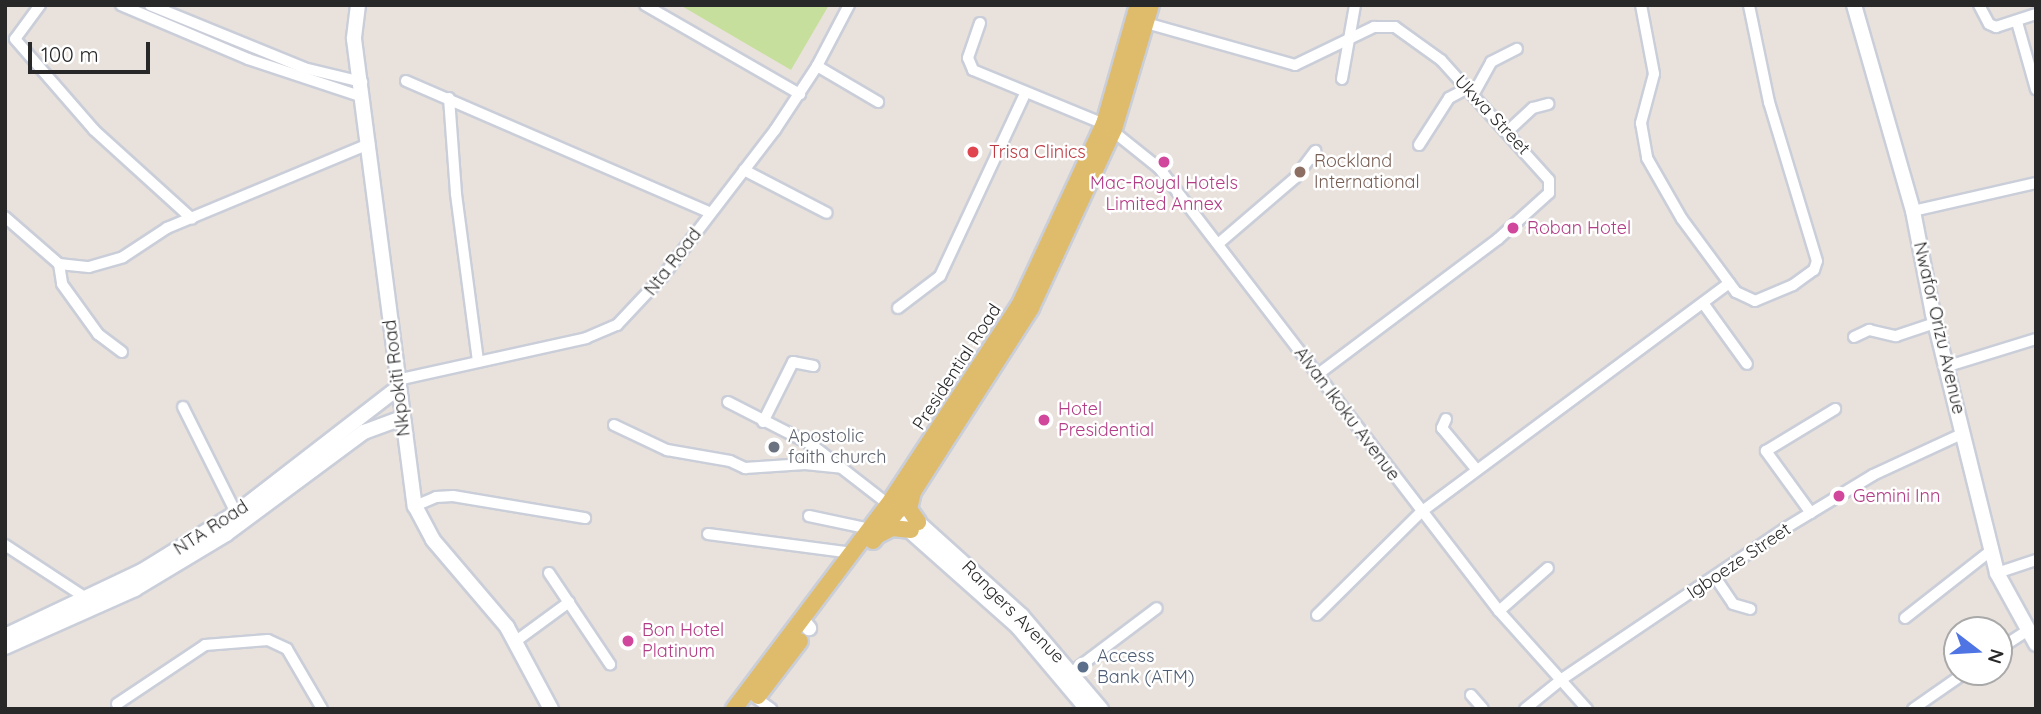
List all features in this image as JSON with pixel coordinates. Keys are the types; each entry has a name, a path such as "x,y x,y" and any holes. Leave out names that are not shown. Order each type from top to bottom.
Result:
{"main road":[{"name":"Nkpokiti Road","path":"358,5 354,39 362,82 401,418 415,506 433,540 489,602 516,641 551,709"},
{"name":"Nwafor Orizu Avenue","path":"1854,5 1913,211 1945,368 1964,433 1997,573 2036,644"},
{"name":"Presidential Road","path":"891,507 913,492 1009,349 1059,253 1146,23 1146,6"},
{"name":"Presidential Road","path":"734,709 806,624 891,507 1019,306 1109,126 1146,6"},
{"name":"NTA Road","path":"5,636 142,571 236,513 398,384"},
{"name":"NTA Road","path":"5,647 135,589 226,534 364,432 401,418"},
{"path":"913,492 909,509 914,526"},
{"path":"891,507 914,526"},
{"path":"872,533 888,528 914,526"},
{"name":"Rangers Avenue","path":"914,526 1022,616 1101,709"},
{"name":"Rangers Avenue","path":"914,526 1018,627 1087,709"},
{"name":"Presidential Road","path":"752,703 853,553 872,533"}],"street":[{"path":"40,5 15,39 94,130 192,219"},
{"path":"121,5 248,60 363,97"},
{"path":"150,5 304,68 362,82"},
{"path":"164,5 184,20"},
{"path":"645,5 659,9 800,94"},
{"name":"Nta Road","path":"398,384 478,362 586,338 617,325 663,276 800,94 849,5"},
{"path":"1342,79 1346,42 1355,5"},
{"path":"1641,5 1654,74 1641,123 1647,158 1682,219 1729,283 1743,297 1763,300 1793,285 1817,265 1803,205 1769,102 1749,5"},
{"path":"1979,5 1992,26 2017,22 2036,14"},
{"path":"2017,22 2036,89"},
{"path":"980,23 969,65 979,74 1109,126"},
{"name":"Ukwa Street","path":"1146,23 1295,65 1374,27 1395,27 1429,49 1508,131 1549,180 1549,193 1470,260 1317,374"},
{"path":"1419,145 1449,98 1470,92 1491,62 1517,49"},
{"path":"817,66 878,102"},
{"path":"406,81 711,213"},
{"path":"898,308 940,276 1025,94"},
{"path":"449,98 456,194 478,362"},
{"path":"1508,131 1533,108 1548,104"},
{"name":"Alvan Ikoku Avenue","path":"1109,126 1159,169 1219,244 1421,512 1500,611 1587,709"},
{"path":"5,217 59,264 69,268 108,263 145,238 369,144"},
{"path":"1219,244 1295,178 1315,151"},
{"path":"744,170 827,213"},
{"path":"1913,211 2036,183"},
{"path":"59,264 62,284 98,334 122,352"},
{"path":"1317,615 1421,512 1729,283"},
{"path":"1703,303 1747,364"},
{"path":"1854,337 1869,330 1896,337 1935,323"},
{"path":"1945,368 2036,339"},
{"path":"763,422 793,362 814,366"},
{"path":"732,405 799,437 891,507"},
{"path":"183,407 236,513"},
{"path":"1811,513 1766,451 1835,409"},
{"path":"1446,419 1442,428 1476,469"},
{"path":"614,425 667,450 730,461 745,468 805,464 842,468"},
{"name":"Igboeze Street","path":"1525,709 1562,679 1811,513 1873,475 1964,433"},
{"path":"415,506 436,497 453,496 585,519"},
{"path":"809,516 872,533"},
{"path":"708,534 853,553"},
{"path":"5,545 86,598"},
{"path":"1905,618 1993,550"},
{"path":"1997,573 2036,560"},
{"path":"1500,611 1548,568"},
{"path":"549,573 610,664"},
{"path":"1715,577 1733,604 1750,609"},
{"path":"516,641 569,603"},
{"path":"1072,673 1157,608"},
{"path":"2013,639 2028,629"},
{"path":"117,704 205,645 268,640 287,649 322,709"},
{"path":"1913,709 1946,686"},
{"path":"1471,695 1483,709"},
{"path":"752,703 771,709"}],"green space":[{"path":"680,5 829,5 791,70"}],"place":[{"name":"Trisa Clinics","path":"973,152"},
{"name":"Mac-Royal Hotels Limited Annex","path":"1164,162"},
{"name":"Rockland International","path":"1300,172"},
{"name":"Roban Hotel","path":"1513,228"},
{"name":"Hotel Presidential","path":"1044,420"},
{"name":"Apostolic faith church","path":"774,447"},
{"name":"Gemini Inn","path":"1839,496"},
{"name":"Bon Hotel Platinum","path":"628,641"},
{"name":"Access Bank (ATM)","path":"1083,667"}]}
